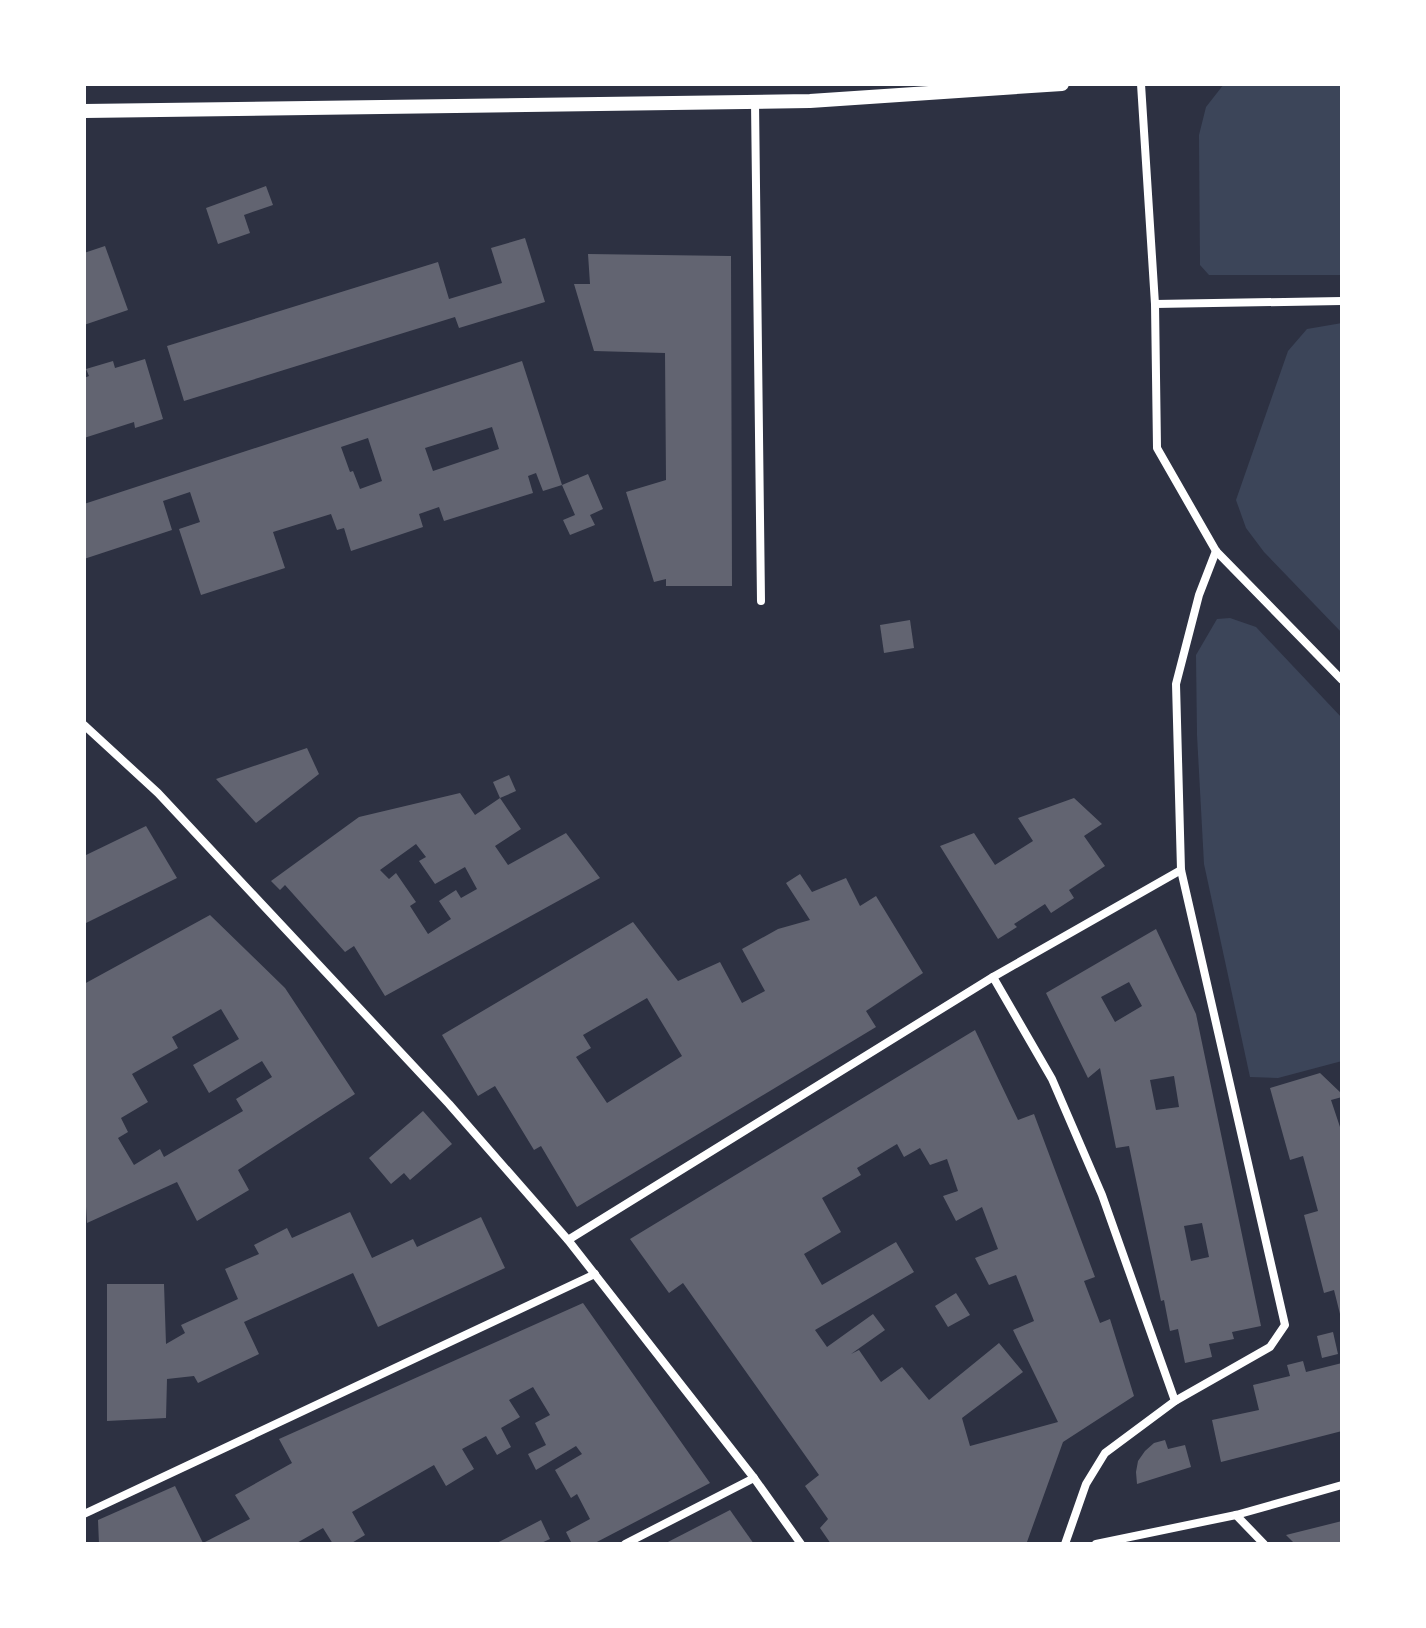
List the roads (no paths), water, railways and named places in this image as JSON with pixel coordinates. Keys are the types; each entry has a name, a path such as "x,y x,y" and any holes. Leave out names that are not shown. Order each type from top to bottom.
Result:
{"street":[{"path":"84,111 810,101 1062,84"},
{"path":"1141,84 1155,304 1157,448 1216,551 1342,680"},
{"path":"755,102 761,601"},
{"path":"1155,304 1342,301"},
{"path":"1065,1544 1086,1484 1105,1453 1175,1401 1270,1347 1285,1325 1181,870 1176,684 1199,595 1216,551"},
{"path":"84,725 158,793 449,1104 568,1240 754,1478 801,1544"},
{"path":"568,1240 993,977 1181,870"},
{"path":"993,977 1059,1093 1102,1195 1175,1401"},
{"path":"84,1514 595,1274"},
{"path":"625,1544 754,1478"},
{"path":"1096,1544 1236,1515 1342,1485"},
{"path":"1236,1515 1264,1544"}]}
